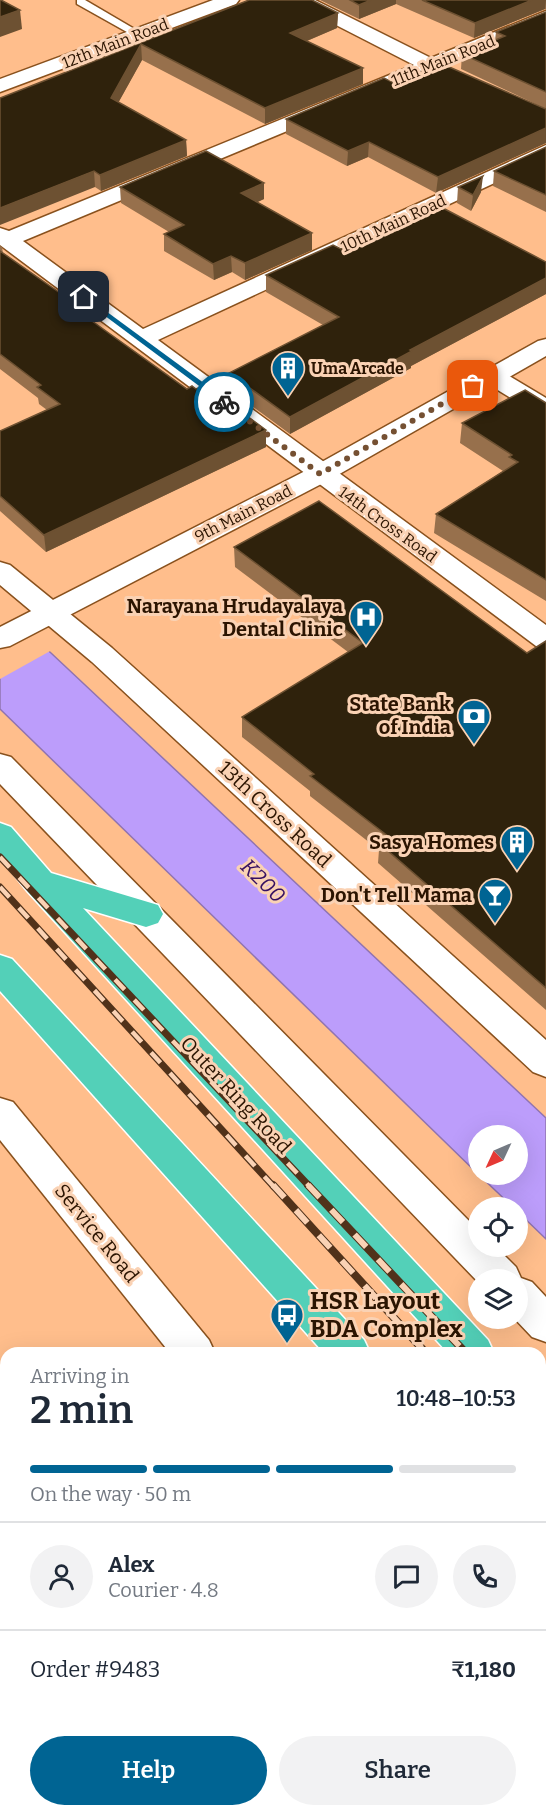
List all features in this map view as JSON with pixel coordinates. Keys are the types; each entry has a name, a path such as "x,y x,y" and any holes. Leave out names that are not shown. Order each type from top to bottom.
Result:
{"highway":[{"name":"Outer Ring Road","path":"0,835 40,883 468,1347"},
{"path":"40,883 146,914"},
{"path":"0,968 345,1347"}],"street":[{"name":"12th Main Road","path":"0,86 230,0"},
{"path":"301,0 462,80"},
{"name":"11th Main Road","path":"4,237 546,17"},
{"name":"10th Main Road","path":"141,339 546,151"},
{"name":"14th Cross Road","path":"4,237 320,474 546,639"},
{"name":"9th Main Road","path":"0,639 320,474 546,346"},
{"path":"492,376 546,410"},
{"name":"13th Cross Road","path":"0,571 40,618 102,655 546,1062"},
{"path":"0,765 491,1269"},
{"name":"Service Road","path":"0,1113 190,1347"},
{"path":"528,1305 546,1324"}],"lane":[{"path":"82,1 138,34"}],"water":[{"name":"K200","path":"0,609 51,653 546,1118 546,1239 528,1222 528,1197 502,1197 490,1185 528,1185 528,1125 468,1125 468,1164 0,709"}],"pier":[{"path":"0,606 52,650 0,679"}],"building":[{"path":"1,0 20,10 0,17"},
{"path":"249,0 312,0 338,13 290,33 363,68 265,108 141,44 111,98 186,140 100,175 94,171 0,208 0,98"},
{"path":"350,0 371,0 359,5"},
{"path":"422,0 532,0 475,23"},
{"path":"546,12 546,92 462,54 505,36 496,32"},
{"path":"440,63 546,109 546,128 438,177 369,142 348,151 286,119 384,78 394,83"},
{"path":"546,147 546,195 494,171"},
{"path":"206,151 264,183 241,193 312,233 245,263 231,256 213,264 164,234 184,225 120,187"},
{"path":"483,176 473,195 458,187"},
{"path":"441,207 546,262 546,278 290,417 229,373 339,317 266,275 333,245 341,249 351,244 355,247"},
{"path":"0,251 90,314 85,316 187,389 192,386 196,389 205,385 266,430 44,535 0,496 0,431 60,404 37,387 41,385 0,354"},
{"path":"525,390 546,403 546,580 436,514 518,462 509,457 512,455 462,423"},
{"path":"319,501 527,653 546,641 546,988 379,843 389,837 310,776 314,774 242,717 363,643 234,547"}],"railway":[{"path":"0,857 310,1187"},
{"path":"0,887 274,1187"},
{"path":"273,1185 421,1347"},
{"path":"308,1185 460,1347"}],"way so far":[{"path":"224,402 320,474 473,386"}],"place":[{"name":"Uma Arcade","path":"288,397"},
{"name":"Narayana Hrudayalaya Dental Clinic","path":"366,646"},
{"name":"State Bank of India","path":"474,745"},
{"name":"Sasya Homes","path":"517,871"},
{"name":"Don't Tell Mama","path":"495,924"},
{"name":"HSR Layout BDA Complex","path":"287,1344"}],"route":[{"path":"84,297 224,402"}]}
